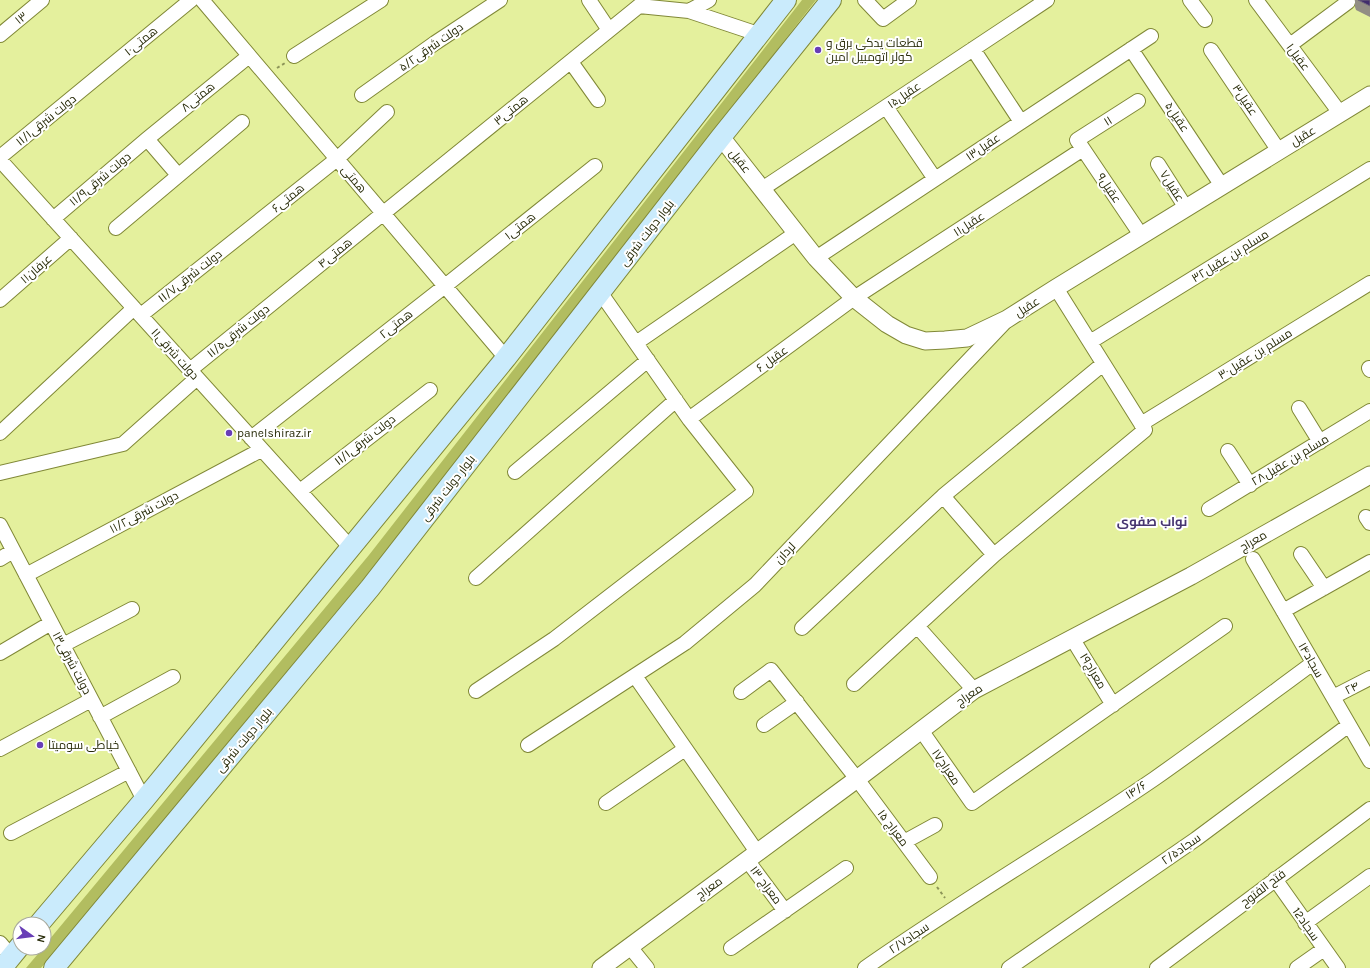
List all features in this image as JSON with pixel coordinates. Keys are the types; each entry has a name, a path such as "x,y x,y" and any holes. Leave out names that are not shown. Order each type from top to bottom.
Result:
{"main road":[{"path":"46,916 144,800 506,358 606,233 758,34 786,0"},
{"name":"بلوار دولت شرقی","path":"54,968 370,588 721,136 831,0"}],"street":[{"name":"۱۳","path":"0,35 42,0"},
{"name":"۱۰همتی","path":"91,82 191,0"},
{"path":"294,56 381,0"},
{"name":"۵/۲دولت شرقی","path":"362,95 435,43 500,0"},
{"path":"589,0 609,30"},
{"path":"689,11 709,0"},
{"path":"865,0 883,19 909,0"},
{"name":"عقیل۱۵","path":"762,189 1047,0"},
{"path":"1190,0 1205,20"},
{"name":"عقیل۱","path":"1256,0 1340,113"},
{"name":"همتی","path":"207,2 249,56 506,358"},
{"path":"1290,45 1348,2"},
{"name":"۳همتی","path":"384,214 639,6 689,11"},
{"path":"689,11 758,34"},
{"name":"عقیل۱۳","path":"816,258 1151,36"},
{"path":"973,49 1021,122"},
{"name":"عقیل۵","path":"1131,49 1222,186"},
{"name":"عقیل۳","path":"1211,50 1279,151"},
{"name":"همتی۸","path":"147,139 249,56"},
{"path":"571,62 598,100"},
{"name":"۱۱/۱دولت شرقی","path":"1,162 91,82"},
{"name":"عقیل","path":"721,136 816,258 854,298 887,324 906,335 925,341 945,340 967,338 1008,320 1056,288 1370,95"},
{"name":"۱۱","path":"1080,144 1138,101"},
{"path":"886,107 935,179"},
{"name":"۶همتی","path":"239,237 337,159 387,112"},
{"path":"116,228 242,122"},
{"path":"147,139 178,175"},
{"name":"۱۱/۹دولت شرقی","path":"53,218 147,139"},
{"name":"عقیل۹","path":"1080,144 1141,236"},
{"name":"عقیل۱۱","path":"854,298 1080,144"},
{"name":"۱۱دولت شرقی","path":"1,162 351,548"},
{"name":"عقیل۷","path":"1158,164 1186,208"},
{"name":"۱همتی","path":"445,286 595,166"},
{"name":"مسلم بن عقیل۳۲","path":"1090,342 1370,169"},
{"name":"۴همتی","path":"287,292 384,214"},
{"path":"636,343 796,233"},
{"name":"۱۱/۷دولت شرقی","path":"0,433 137,312 239,237"},
{"name":"۱۱عرفان","path":"0,300 71,238"},
{"name":"مسلم بن عقیل۳۰","path":"1141,424 1370,283"},
{"name":"۲همتی","path":"251,438 445,286"},
{"path":"854,684 994,555 1145,430 1056,288"},
{"name":"۱۱/۵دولت شرقی","path":"0,473 123,444 194,374 287,292"},
{"path":"476,691 554,639 746,491 676,400 600,292"},
{"name":"عقیل ۶","path":"690,419 854,298"},
{"name":"لردان","path":"528,745 685,643 755,585 1008,320"},
{"path":"515,472 648,360"},
{"path":"802,628 943,496 1103,364"},
{"name":"۱۱/۱دولت شرقی","path":"300,491 430,390"},
{"path":"476,578 676,400"},
{"path":"1298,408 1320,442"},
{"name":"مسلم بن عقیل۲۸","path":"1209,509 1370,411"},
{"name":"۱۱/۲دولت شرقی","path":"26,575 261,450"},
{"path":"1228,451 1250,485"},
{"name":"معراج","path":"601,968 857,779 974,690 1191,576 1370,474"},
{"path":"943,496 994,555"},
{"name":"۱۳دولت شرقی","path":"0,525 144,800"},
{"path":"0,559 14,551"},
{"path":"1301,554 1324,588"},
{"name":"۱۴سجاد","path":"1253,559 1349,725 1365,742 1370,761"},
{"path":"1283,611 1370,562"},
{"path":"63,645 132,609"},
{"path":"0,653 51,623"},
{"path":"916,626 974,690"},
{"path":"1113,704 1225,626"},
{"name":"معراج۱۹","path":"1072,638 1113,704"},
{"name":"۱۴/۶","path":"953,909 1154,779 1313,663"},
{"name":"معراج ۱۵","path":"741,692 771,670 857,779 930,877"},
{"name":"معراج ۱۳","path":"635,676 685,749 785,911"},
{"path":"100,717 173,677"},
{"name":"۲۴","path":"1333,697 1370,678"},
{"path":"0,749 91,700"},
{"path":"764,725 797,702"},
{"name":"معراج۱۷","path":"921,730 972,804 1113,704"},
{"name":"۲/۵سجاد","path":"1008,968 1196,840 1349,725"},
{"path":"606,803 685,749"},
{"path":"11,833 128,771"},
{"name":"فتح الفتوح","path":"1157,968 1370,809"},
{"path":"904,842 935,825"},
{"path":"731,948 846,868"},
{"path":"1305,922 1370,876"},
{"name":"12سجاد","path":"1275,879 1338,968"},
{"name":"سجاد۲/۷","path":"865,968 953,909"},
{"path":"630,947 647,968"},
{"path":"1297,968 1324,949"}],"path":[{"path":"266,75 294,56"},
{"path":"930,877 953,909"}],"green space":[{"path":"802,0 816,0 381,558 52,955 52,936 369,555"},
{"path":"36,956 51,956 41,968 26,968"}],"building":[{"path":"1358,0 1370,0 1370,6"}],"place":[{"name":"قطعات یدکی برق و کولر اتومبیل امین","path":"818,50"},
{"name":"panelshiraz.ir","path":"229,433"},
{"name":"خیاطی سومیتا","path":"40,745"}],"district":[{"name":"نواب صفوی","path":"1152,521"}]}
